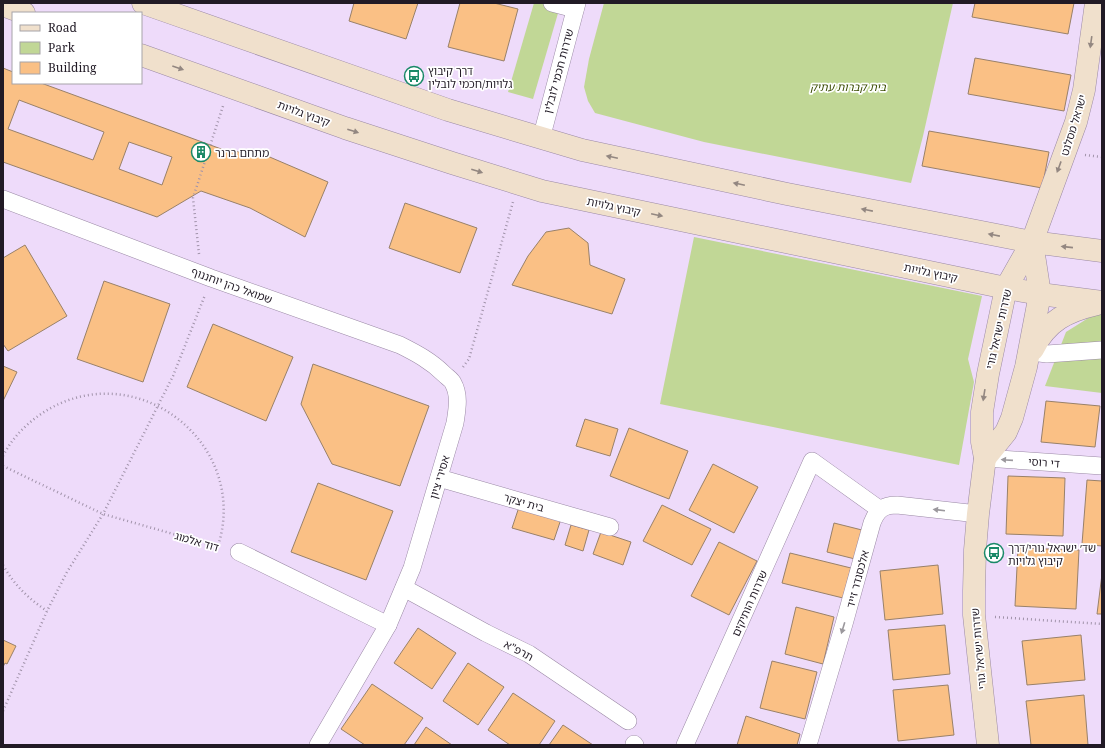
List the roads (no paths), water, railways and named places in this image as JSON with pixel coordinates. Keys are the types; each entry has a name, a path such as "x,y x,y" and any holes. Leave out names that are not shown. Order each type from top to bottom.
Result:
{"main road":[{"path":"143,3 448,110 592,153 748,186 1032,242 1102,251"},
{"name":"ישראל מסלנט","path":"1032,242 1076,122 1084,90 1096,3"},
{"path":"3,5 21,12"},
{"name":"קיבוץ גלויות","path":"142,56 345,128 542,191 1006,288 1102,302"},
{"path":"985,458 1006,432 1012,418 1029,359 1040,294 1032,242"},
{"name":"שדרות ישראל גורי","path":"988,745 974,615 975,550 985,458 982,442 982,412 988,374 1006,288 1032,242"},
{"path":"1029,359 1041,334 1053,322 1075,310 1102,302"}],"street":[{"path":"552,3 576,6"},
{"name":"שדרות חכמי לובלין","path":"541,139 576,6"},
{"name":"שמואל כהן יוחננוף","path":"3,199 205,276 400,345 422,356 437,367 453,382"},
{"path":"1029,359 1047,354 1102,350"},
{"name":"אסירי ציון","path":"318,745 388,624 412,568 455,423 458,408 457,394 453,382"},
{"name":"די רוסי","path":"985,458 1102,466"},
{"name":"שדרות הותיקים","path":"685,745 812,462 879,509"},
{"name":"בית יצקר","path":"439,478 610,527"},
{"path":"879,509 889,505 897,505 978,514"},
{"name":"אלכסנדר זייד","path":"808,745 872,523 879,509"},
{"path":"239,552 388,624"},
{"name":"תרפ\"א","path":"404,588 486,633 529,654 628,721"}],"place":[{"name":"דרך קיבוץ גלויות/חכמי לובלין","path":"414,76"},
{"name":"מתחם ברנר","path":"201,152"},
{"name":"שד׳ ישראל גורי/דרך קיבוץ גלויות","path":"994,553"}],"park label":[{"name":"בית קברות עתיק","path":"848,86"}]}
